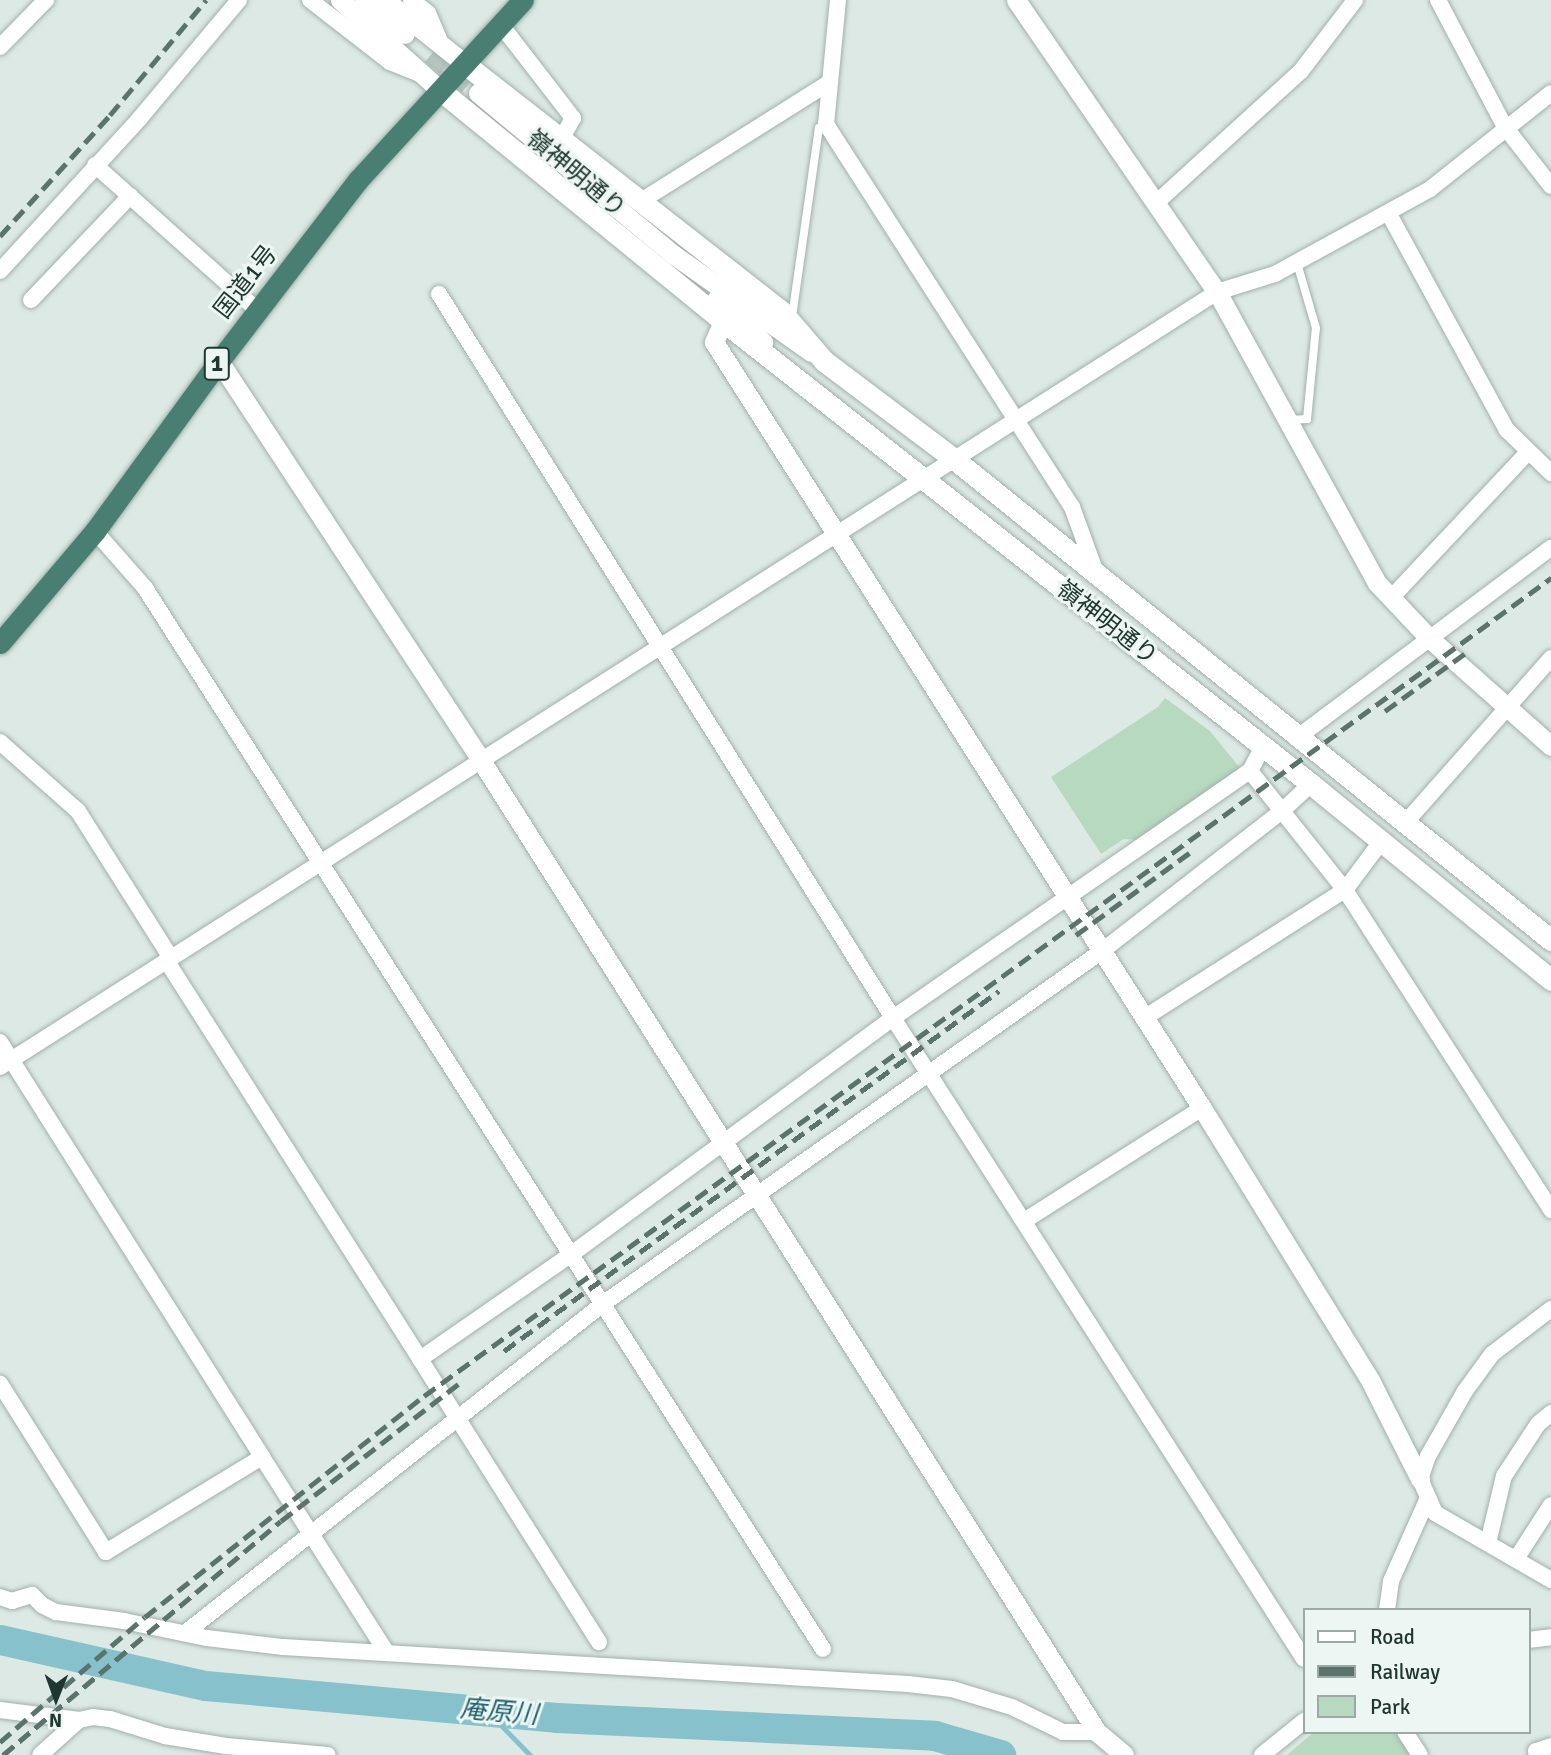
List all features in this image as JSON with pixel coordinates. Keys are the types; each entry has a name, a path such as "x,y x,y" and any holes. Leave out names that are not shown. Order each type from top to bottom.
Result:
{"highway":[{"name":"国道1号","path":"0,643 95,531 257,310 358,180 523,0"}],"main road":[{"path":"465,64 782,312 824,361"},
{"path":"440,90 723,321 807,386"},
{"name":"嶺神明通り","path":"824,361 954,458 1551,940"},
{"name":"嶺神明通り","path":"807,386 1311,784 1551,980"}],"street":[{"path":"0,47 46,0"},
{"path":"0,271 194,58 239,0"},
{"path":"310,0 390,62 423,76"},
{"path":"340,0 397,48 440,90"},
{"path":"364,0 437,51 465,64"},
{"path":"385,0 437,51"},
{"path":"411,0 428,13 437,51"},
{"path":"838,0 825,124 1072,507 1096,573"},
{"path":"1016,0 1217,292 1365,565 1391,598 1429,638 1551,746"},
{"path":"1156,203 1301,71 1355,0"},
{"path":"1438,0 1505,127 1551,186"},
{"path":"501,25 573,118 562,138"},
{"path":"641,201 830,82"},
{"name":"嶺神明通り","path":"478,93 674,255 824,361"},
{"path":"6,1063 1217,292 1275,274 1389,214 1430,189 1551,93"},
{"path":"95,165 257,310"},
{"path":"31,300 130,196"},
{"path":"1389,214 1507,430 1527,453 1551,473"},
{"name":"嶺神明通り","path":"674,255 807,386"},
{"path":"439,294 893,1018 931,1072 1302,1656"},
{"path":"723,321 714,342 1202,1108 1371,1382 1435,1513 1551,1580"},
{"path":"219,361 482,762 1097,1732 1124,1755"},
{"path":"1391,598 1527,453"},
{"path":"95,531 145,588 573,1253 823,1650"},
{"path":"1298,737 1551,548"},
{"path":"1406,822 1551,658"},
{"path":"0,742 78,811 419,1359 599,1642"},
{"path":"419,1359 573,1253 893,1018 1067,895 1250,771 1263,747"},
{"path":"1250,771 1345,890 1551,1210"},
{"path":"185,1633 604,1303 1102,951 1282,811 1311,784"},
{"path":"1144,1018 1345,890 1381,842"},
{"path":"0,1042 6,1063 387,1653"},
{"path":"1024,1221 1202,1108"},
{"path":"1420,1479 1428,1456 1465,1391 1492,1354 1551,1309"},
{"path":"0,1384 106,1552 262,1457"},
{"path":"1488,1543 1504,1476 1538,1424 1551,1413"},
{"path":"1387,1608 1391,1581 1428,1498"},
{"path":"1516,1559 1551,1505"},
{"path":"0,1597 12,1601 32,1595 42,1605 56,1612 283,1647 908,1684 952,1689 1013,1707 1063,1732 1097,1732"},
{"path":"1530,1640 1551,1637"},
{"path":"0,1710 79,1720 93,1717 110,1719 165,1736 226,1746 328,1755"},
{"path":"40,1755 79,1720"},
{"path":"1262,1755 1302,1723"},
{"path":"1406,1734 1420,1755"},
{"path":"1537,1755 1536,1751 1551,1746"}],"lane":[{"path":"792,324 819,128 825,124"},
{"path":"1285,420 1307,419 1316,328 1297,263"}],"green space":[{"path":"1165,698 1210,731 1240,768 1140,840 1124,839 1101,854 1051,777 1158,707"},
{"path":"1312,1734 1398,1734 1413,1755 1287,1755"}],"waterway":[{"name":"庵原川","path":"0,1640 206,1686 557,1718 935,1736 1001,1755"},
{"path":"488,1712 530,1755"}],"tunnel":[{"path":"431,54 478,93"}],"railway":[{"path":"0,236 110,115 206,0"},
{"path":"0,1742 145,1617 424,1396 1551,578"},
{"path":"1385,711 1467,652"},
{"path":"1076,935 1192,851"},
{"path":"504,1351 999,991"},
{"path":"3,1755 281,1521 461,1382"}]}
